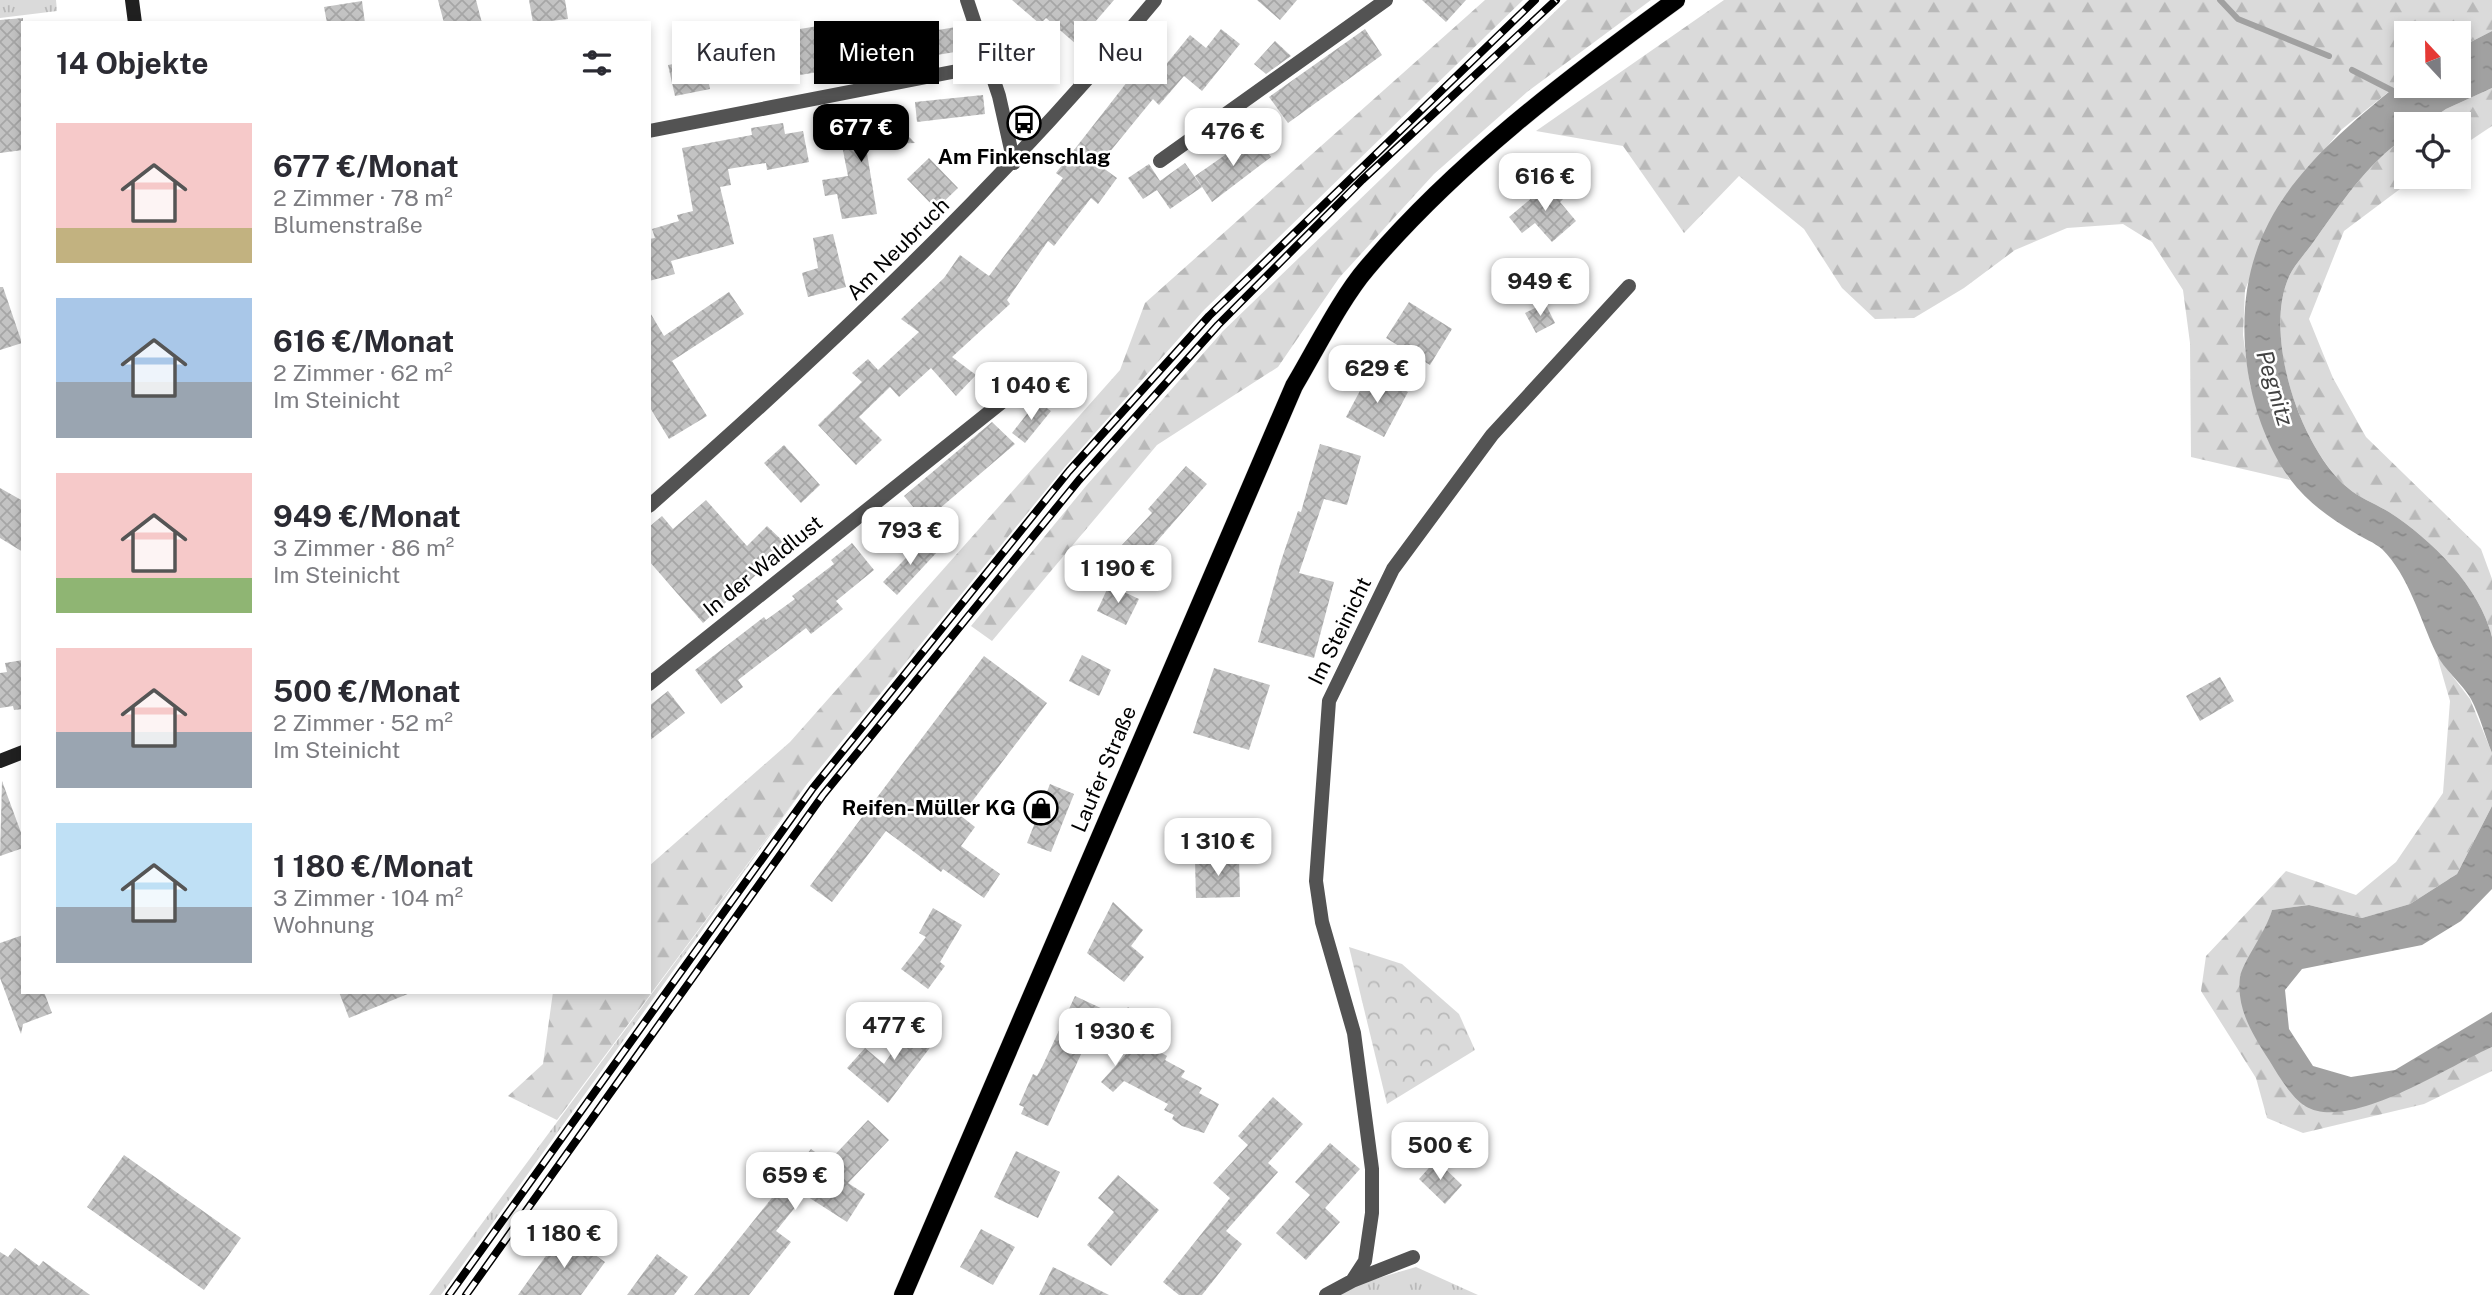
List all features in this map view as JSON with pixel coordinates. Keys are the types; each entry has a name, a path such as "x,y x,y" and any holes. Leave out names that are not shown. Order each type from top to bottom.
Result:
{"main road":[{"name":"Laufer Straße","path":"903,1295 1294,386 1365,270 1440,191 1608,51 1676,0"}],"street":[{"path":"132,0 135,21"},
{"path":"967,0 974,21"},
{"name":"Am Neubruch","path":"651,504 872,305 1014,163 1155,0"},
{"path":"1160,160 1386,0"},
{"path":"651,131 953,72"},
{"path":"993,84 1014,163"},
{"name":"Im Steinicht","path":"1352,1280 1365,1261 1372,1213 1372,1169 1354,1033 1322,922 1316,881 1329,701 1393,569 1492,435 1629,286"},
{"name":"In der Waldlust","path":"651,682 1002,402"},
{"path":"0,761 21,753"},
{"path":"1326,1295 1352,1280 1413,1257"}],"green space":[{"path":"0,0 56,0 57,11 0,18"},
{"path":"1485,0 1523,0 1204,310 1064,468 807,784 651,994 651,864 790,742 1120,370 1145,303"},
{"path":"1567,0 1651,0 1527,92 1434,174 1339,278 1278,367 1157,445 992,641 971,626 1086,486 1223,331"},
{"path":"1724,0 2492,0 2492,31 2471,42 2471,21 2394,21 2394,88 2341,130 2282,200 2245,290 2243,335 2250,385 2271,445 2290,480 2191,457 2190,343 2183,290 2152,242 2123,224 2067,228 2015,250 1964,288 1914,318 1875,319 1842,288 1804,229 1739,176 1684,233 1623,146 1536,131"},
{"path":"2492,88 2492,126 2471,140 2471,112 2442,112"},
{"path":"2394,146 2394,189 2400,189 2344,231 2309,319 2333,378 2366,437 2481,549 2492,579 2492,637 2477,600 2437,550 2389,512 2352,492 2331,470 2315,447 2302,420 2284,361 2282,303 2290,274 2354,186"},
{"path":"2437,656 2470,699 2492,753 2492,806 2457,874 2410,904 2362,918 2309,905 2272,910 2267,928 2240,976 2304,1106 2492,1047 2492,1071 2424,1104 2303,1133 2267,1118 2256,1078 2201,991 2206,956 2286,871 2356,895 2396,862 2443,793 2450,701"},
{"path":"807,784 441,1295 429,1295"},
{"path":"1349,947 1402,964 1459,1014 1475,1050 1387,1104"},
{"path":"553,994 651,994 557,1120 508,1096 543,1064"},
{"path":"1416,1267 1478,1295 1337,1295 1358,1284"}],"water":[{"path":"2492,31 2492,88 2471,98 2471,42"},
{"name":"Pegnitz","path":"2394,88 2394,98 2470,98 2442,112 2394,112 2394,146 2366,172 2288,279 2282,303 2284,360 2302,420 2315,447 2331,470 2352,492 2389,512 2437,550 2477,600 2492,637 2492,753 2471,699 2439,659 2400,572 2382,549 2337,522 2312,503 2282,467 2262,425 2247,366 2245,317 2250,273 2263,235 2282,200 2307,168 2336,137"},
{"path":"2492,806 2492,889 2461,921 2422,945 2302,969 2285,990 2289,1029 2313,1066 2351,1077 2395,1070 2492,1012 2492,1047 2426,1081 2372,1104 2347,1111 2324,1112 2305,1106 2285,1085 2257,1041 2243,1011 2239,989 2242,970 2272,910 2309,905 2362,918 2410,904 2457,874"}],"building":[{"path":"438,0 476,0 481,21 443,21"},
{"path":"529,0 565,0 568,19 533,21"},
{"path":"1012,0 1114,0 1096,21 1074,21 1074,42 1060,30 1060,21 1049,21 1046,18 1036,21"},
{"path":"1257,0 1297,0 1280,20"},
{"path":"1422,0 1466,0 1446,22"},
{"path":"362,1 365,21 327,21 324,7"},
{"path":"23,18 21,150 0,153 0,20"},
{"path":"814,27 814,73 800,75 800,29"},
{"path":"953,28 953,52 939,55 939,30"},
{"path":"1221,29 1240,44 1202,91 1184,76 1159,105 1153,99 1099,165 1117,178 1098,204 1091,198 1054,246 1048,241 1007,300 1010,304 952,357 976,375 956,396 931,368 899,397 890,387 859,417 882,440 856,465 818,425 862,382 852,373 868,359 878,370 919,332 901,319 944,278 960,255 989,276 1063,178 1056,173 1126,84 1167,84 1167,63 1190,35 1206,48"},
{"path":"1365,29 1382,55 1288,123 1269,97"},
{"path":"1275,41 1291,56 1266,74 1254,64"},
{"path":"672,64 672,83 668,65"},
{"path":"672,84 709,84 710,89 675,96"},
{"path":"983,95 985,114 917,122 915,102"},
{"path":"889,116 915,143 874,145 864,135 877,214 842,219 837,194 825,196 822,180 848,176 838,125"},
{"path":"783,123 785,134 803,131 809,162 767,170 766,163 728,169 731,185 720,187 734,244 671,261 675,274 651,280 651,239 655,238 652,229 679,221 677,215 693,211 682,148 752,135 751,128"},
{"path":"1255,134 1271,157 1212,202 1195,176"},
{"path":"929,158 958,188 936,209 907,179"},
{"path":"1185,163 1202,187 1170,209 1157,190 1143,199 1128,178 1149,164 1160,181"},
{"path":"1552,181 1565,197 1560,202 1576,221 1552,242 1535,223 1522,233 1509,217"},
{"path":"833,234 846,287 808,297 802,273 818,268 813,238"},
{"path":"0,287 3,287 21,343 0,350"},
{"path":"729,292 744,314 672,361 707,416 669,439 651,409 651,314 664,336"},
{"path":"1409,302 1452,329 1430,365 1386,338"},
{"path":"1545,303 1555,323 1536,333 1525,313"},
{"path":"1370,372 1408,392 1384,437 1346,417"},
{"path":"1037,401 1051,411 1025,443 1012,433"},
{"path":"992,422 1015,444 925,521 904,496"},
{"path":"1320,444 1361,456 1347,505 1324,499 1299,573 1334,582 1314,658 1258,642 1281,561 1298,511 1301,512"},
{"path":"784,445 820,485 801,503 764,463"},
{"path":"1186,466 1207,484 1145,555 1140,551 1134,558 1121,546 1152,513 1148,509"},
{"path":"0,488 21,500 21,551 0,538"},
{"path":"706,500 747,546 767,526 788,546 703,623 651,563 651,525 662,516 673,529"},
{"path":"924,539 938,551 897,595 883,582"},
{"path":"852,543 874,570 836,601 843,609 811,634 806,628 738,680 743,687 721,704 695,670 764,617 766,620 795,599 792,596 834,564 831,560"},
{"path":"1109,585 1139,599 1126,625 1097,611"},
{"path":"1082,655 1111,670 1099,696 1069,681"},
{"path":"984,656 1047,703 961,816 975,827 961,846 1000,874 984,898 943,869 941,872 886,831 832,902 810,886"},
{"path":"21,660 21,709 14,710 13,706 0,708 0,673 7,672 5,663"},
{"path":"1214,668 1270,685 1249,750 1193,733"},
{"path":"2220,677 2234,701 2200,721 2186,696"},
{"path":"668,691 685,713 651,739 651,704"},
{"path":"2,781 21,833 21,849 0,856"},
{"path":"1050,784 1074,794 1051,852 1027,843"},
{"path":"1239,859 1240,897 1196,898 1195,860"},
{"path":"1113,902 1143,930 1131,946 1144,957 1124,982 1087,953"},
{"path":"933,908 962,925 940,962 945,966 928,989 901,969 926,937 919,933"},
{"path":"21,936 21,994 45,994 52,1013 23,1024 21,1034 0,978 0,943"},
{"path":"340,994 408,994 349,1018"},
{"path":"1075,996 1120,1017 1128,1007 1143,1018 1137,1027 1152,1035 1147,1045 1167,1056 1165,1060 1185,1071 1181,1077 1202,1088 1199,1093 1219,1104 1204,1133 1182,1126 1172,1119 1174,1115 1164,1110 1168,1104 1124,1081 1113,1092 1101,1082 1128,1052 1094,1026 1048,1126 1021,1114 1024,1107 1019,1105 1033,1074 1037,1076 1042,1067"},
{"path":"914,1020 938,1037 888,1103 847,1068 865,1048 884,1064"},
{"path":"1273,1097 1303,1124 1268,1163 1278,1172 1226,1231 1242,1244 1202,1295 1179,1295 1163,1282 1230,1198 1213,1183 1248,1145 1238,1136"},
{"path":"868,1120 889,1140 848,1183 865,1194 847,1222 805,1195 776,1231 791,1242 749,1295 694,1295 811,1149 828,1162"},
{"path":"1330,1143 1360,1169 1325,1208 1340,1222 1306,1260 1276,1233 1310,1195 1295,1182"},
{"path":"1016,1151 1060,1172 1038,1218 994,1197"},
{"path":"124,1155 241,1238 204,1290 87,1207"},
{"path":"1436,1160 1462,1185 1445,1204 1419,1179"},
{"path":"1118,1175 1159,1210 1111,1266 1087,1245 1114,1212 1098,1198"},
{"path":"981,1229 1015,1247 993,1285 960,1267"},
{"path":"563,1232 605,1262 581,1295 518,1295"},
{"path":"15,1248 39,1266 43,1261 90,1295 0,1295 0,1252 8,1257"},
{"path":"657,1254 688,1277 674,1295 627,1295"},
{"path":"1053,1267 1109,1295 1039,1295"}],"waterway":[{"path":"2220,0 2238,19 2329,56"},
{"path":"2352,70 2394,91"}],"railway":[{"path":"449,1295 813,788 1069,471 1209,316 1535,0"},
{"path":"466,1295 823,795 1079,480 1218,325 1362,180 1556,0"}],"place":[{"name":"Am Finkenschlag","path":"1024,123"},
{"name":"Reifen-Müller KG","path":"1041,808"}]}
